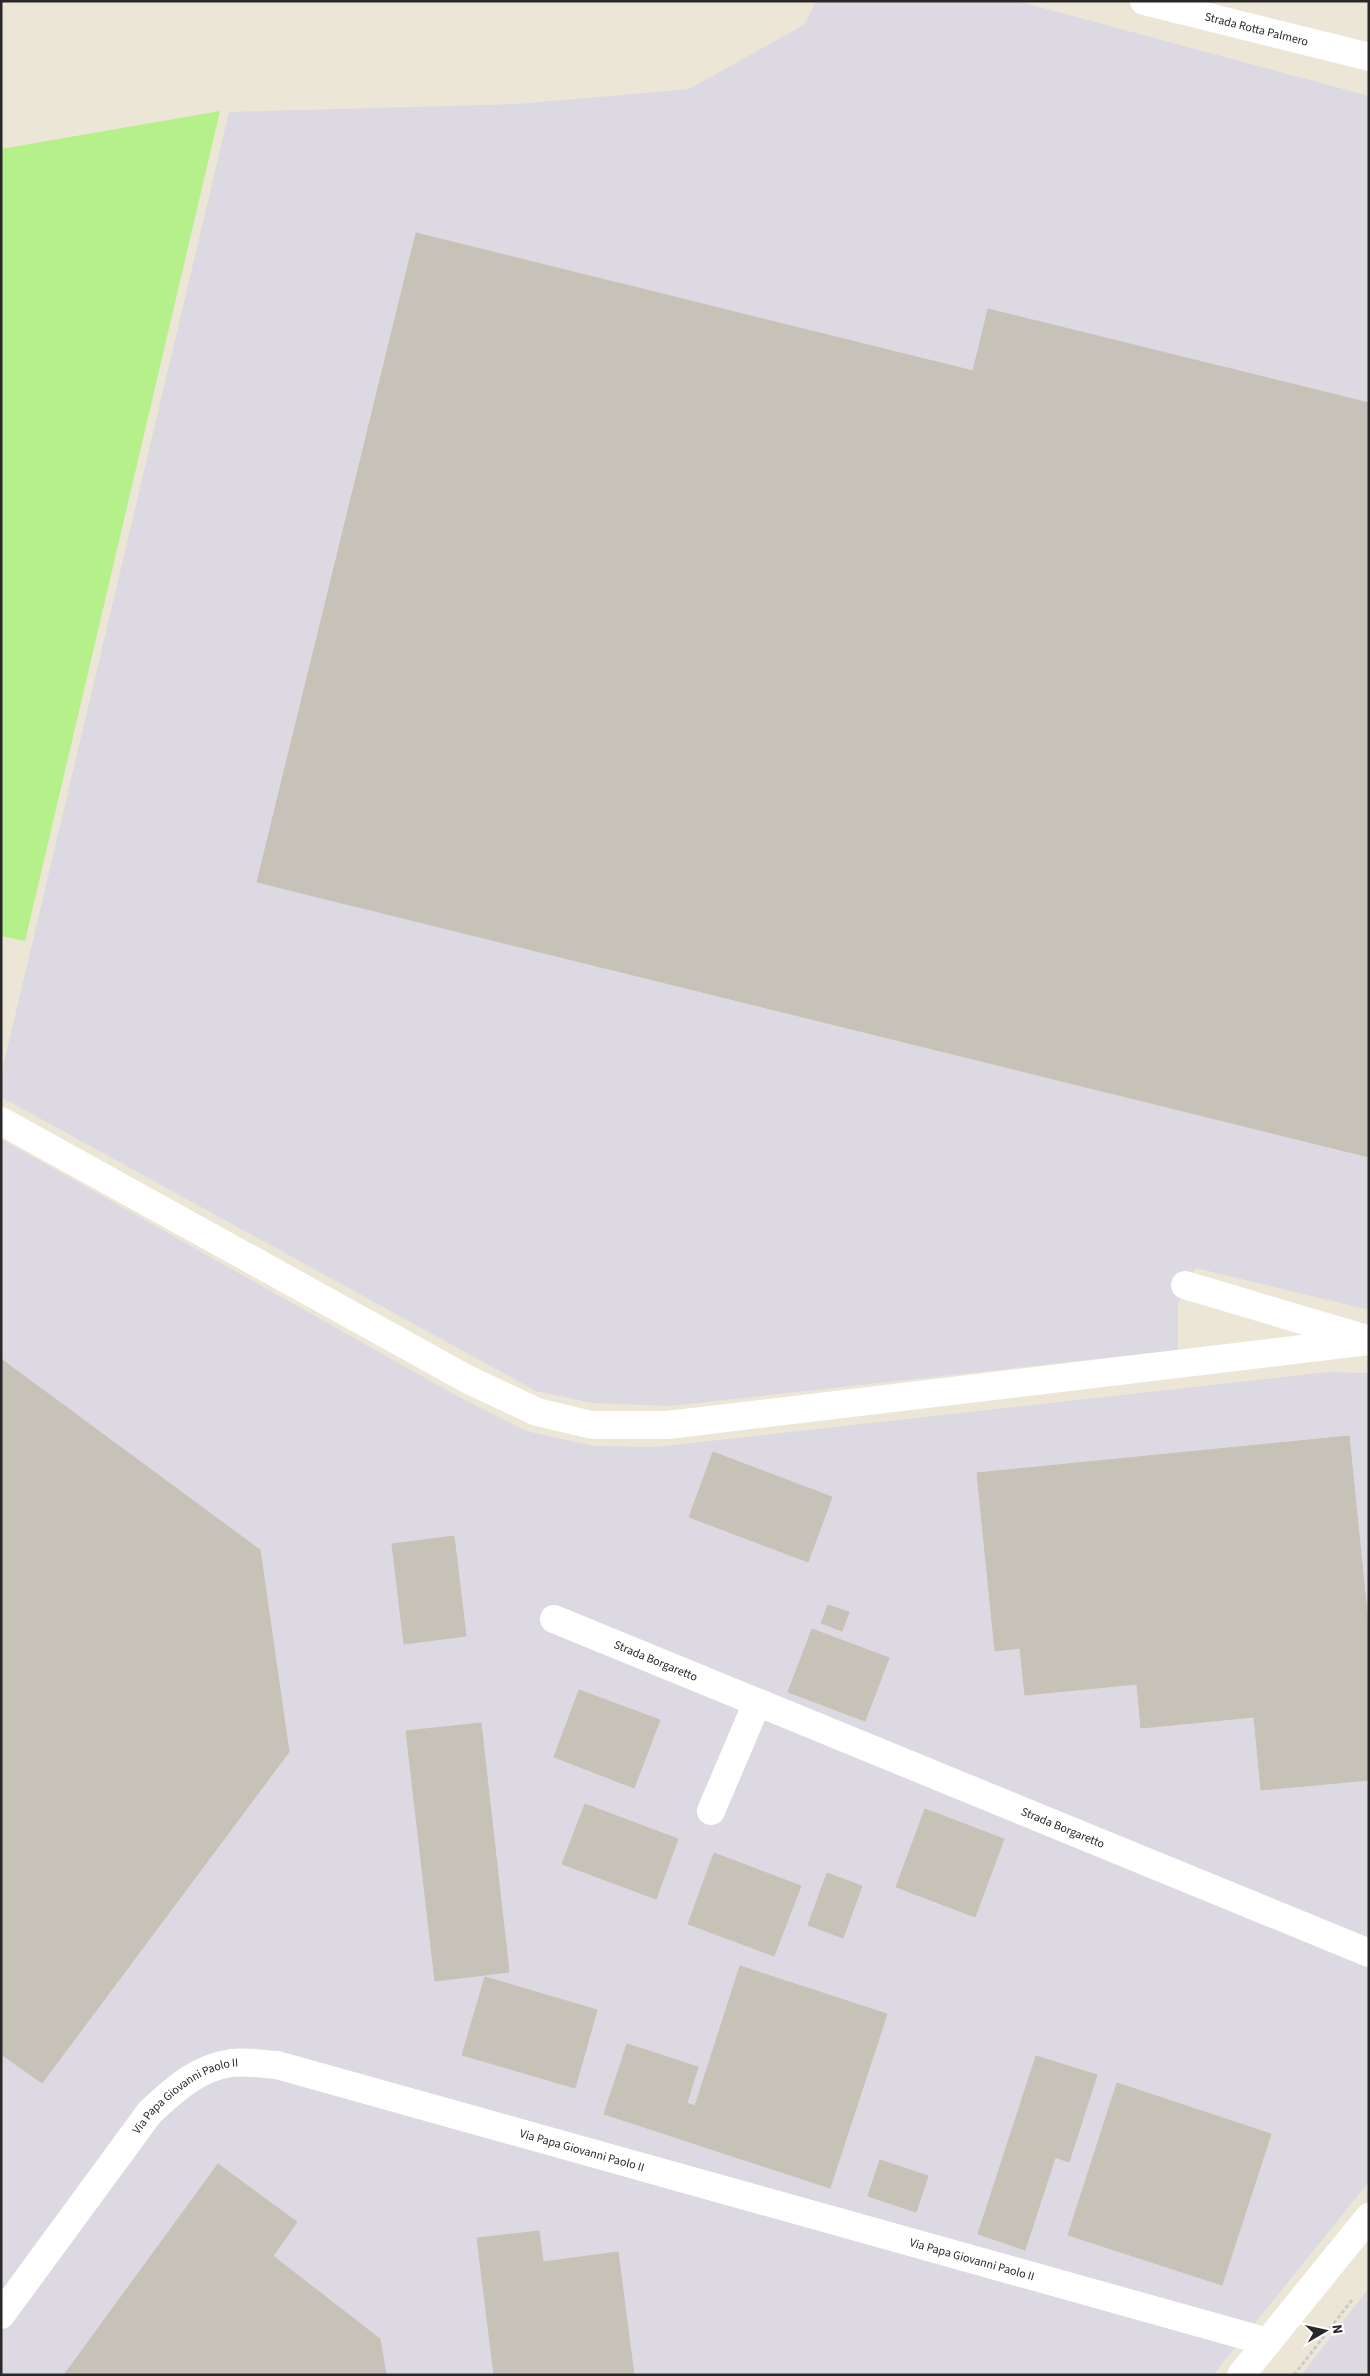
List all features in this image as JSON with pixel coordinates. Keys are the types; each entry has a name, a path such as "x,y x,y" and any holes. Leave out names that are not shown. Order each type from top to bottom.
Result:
{"street":[{"name":"Strada Rotta Palmero","path":"1144,1 1369,57"},
{"path":"1,1121 467,1379 537,1412 592,1425 676,1424 1369,1341"},
{"path":"1186,1285 1369,1341"},
{"name":"Strada Borgaretto","path":"554,1619 1369,1953"},
{"path":"710,1811 757,1703"},
{"name":"Via Papa Giovanni Paolo II","path":"1,2315 150,2112 177,2087 206,2069 232,2063 277,2065 1268,2342"},
{"path":"1241,2375 1369,2217"}],"path":[{"path":"1294,2375 1357,2292"}],"shaded area":[{"path":"816,1 1017,1 1369,96 1369,1310 1196,1268 1186,1285 1178,1305 1178,1350 670,1406 592,1403 536,1391 1,1097 1,1075 229,112 517,104 689,89 804,25"},
{"path":"1,1139 457,1396 526,1431 594,1446 656,1447 1328,1372 1369,1373 1369,2182 1213,2375 1,2375"},
{"path":"1369,2288 1369,2375 1301,2375"}],"green space":[{"path":"220,111 25,941 1,936 1,149"}],"building":[{"path":"416,233 973,371 988,309 1369,403 1369,1157 257,882"},
{"path":"1,1359 260,1550 289,1752 42,2083 1,2054"},
{"path":"1349,1436 1369,1633 1369,1780 1261,1790 1254,1717 1141,1728 1137,1684 1025,1695 1020,1648 995,1651 977,1473"},
{"path":"713,1452 832,1497 808,1562 689,1517"},
{"path":"454,1536 466,1636 404,1644 392,1544"},
{"path":"828,1605 849,1612 842,1631 821,1623"},
{"path":"812,1629 889,1658 865,1721 788,1692"},
{"path":"579,1690 660,1720 634,1788 554,1757"},
{"path":"481,1723 509,1972 435,1981 406,1731"},
{"path":"585,1804 678,1839 656,1899 562,1864"},
{"path":"925,1809 1004,1839 975,1917 896,1887"},
{"path":"714,1853 801,1886 774,1956 688,1924"},
{"path":"827,1873 862,1886 843,1938 808,1925"},
{"path":"740,1966 887,2014 830,2188 604,2114 627,2044 698,2067 687,2103 695,2106"},
{"path":"485,1977 597,2010 575,2088 462,2055"},
{"path":"1036,2056 1097,2075 1069,2162 1008,2142"},
{"path":"1117,2083 1271,2134 1222,2285 1068,2235"},
{"path":"1008,2142 1055,2158 1025,2250 978,2234"},
{"path":"880,2160 928,2176 916,2212 868,2196"},
{"path":"218,2164 297,2222 273,2256 380,2339 386,2375 64,2375"},
{"path":"539,2231 543,2262 618,2252 634,2375 494,2375 477,2238"}]}
